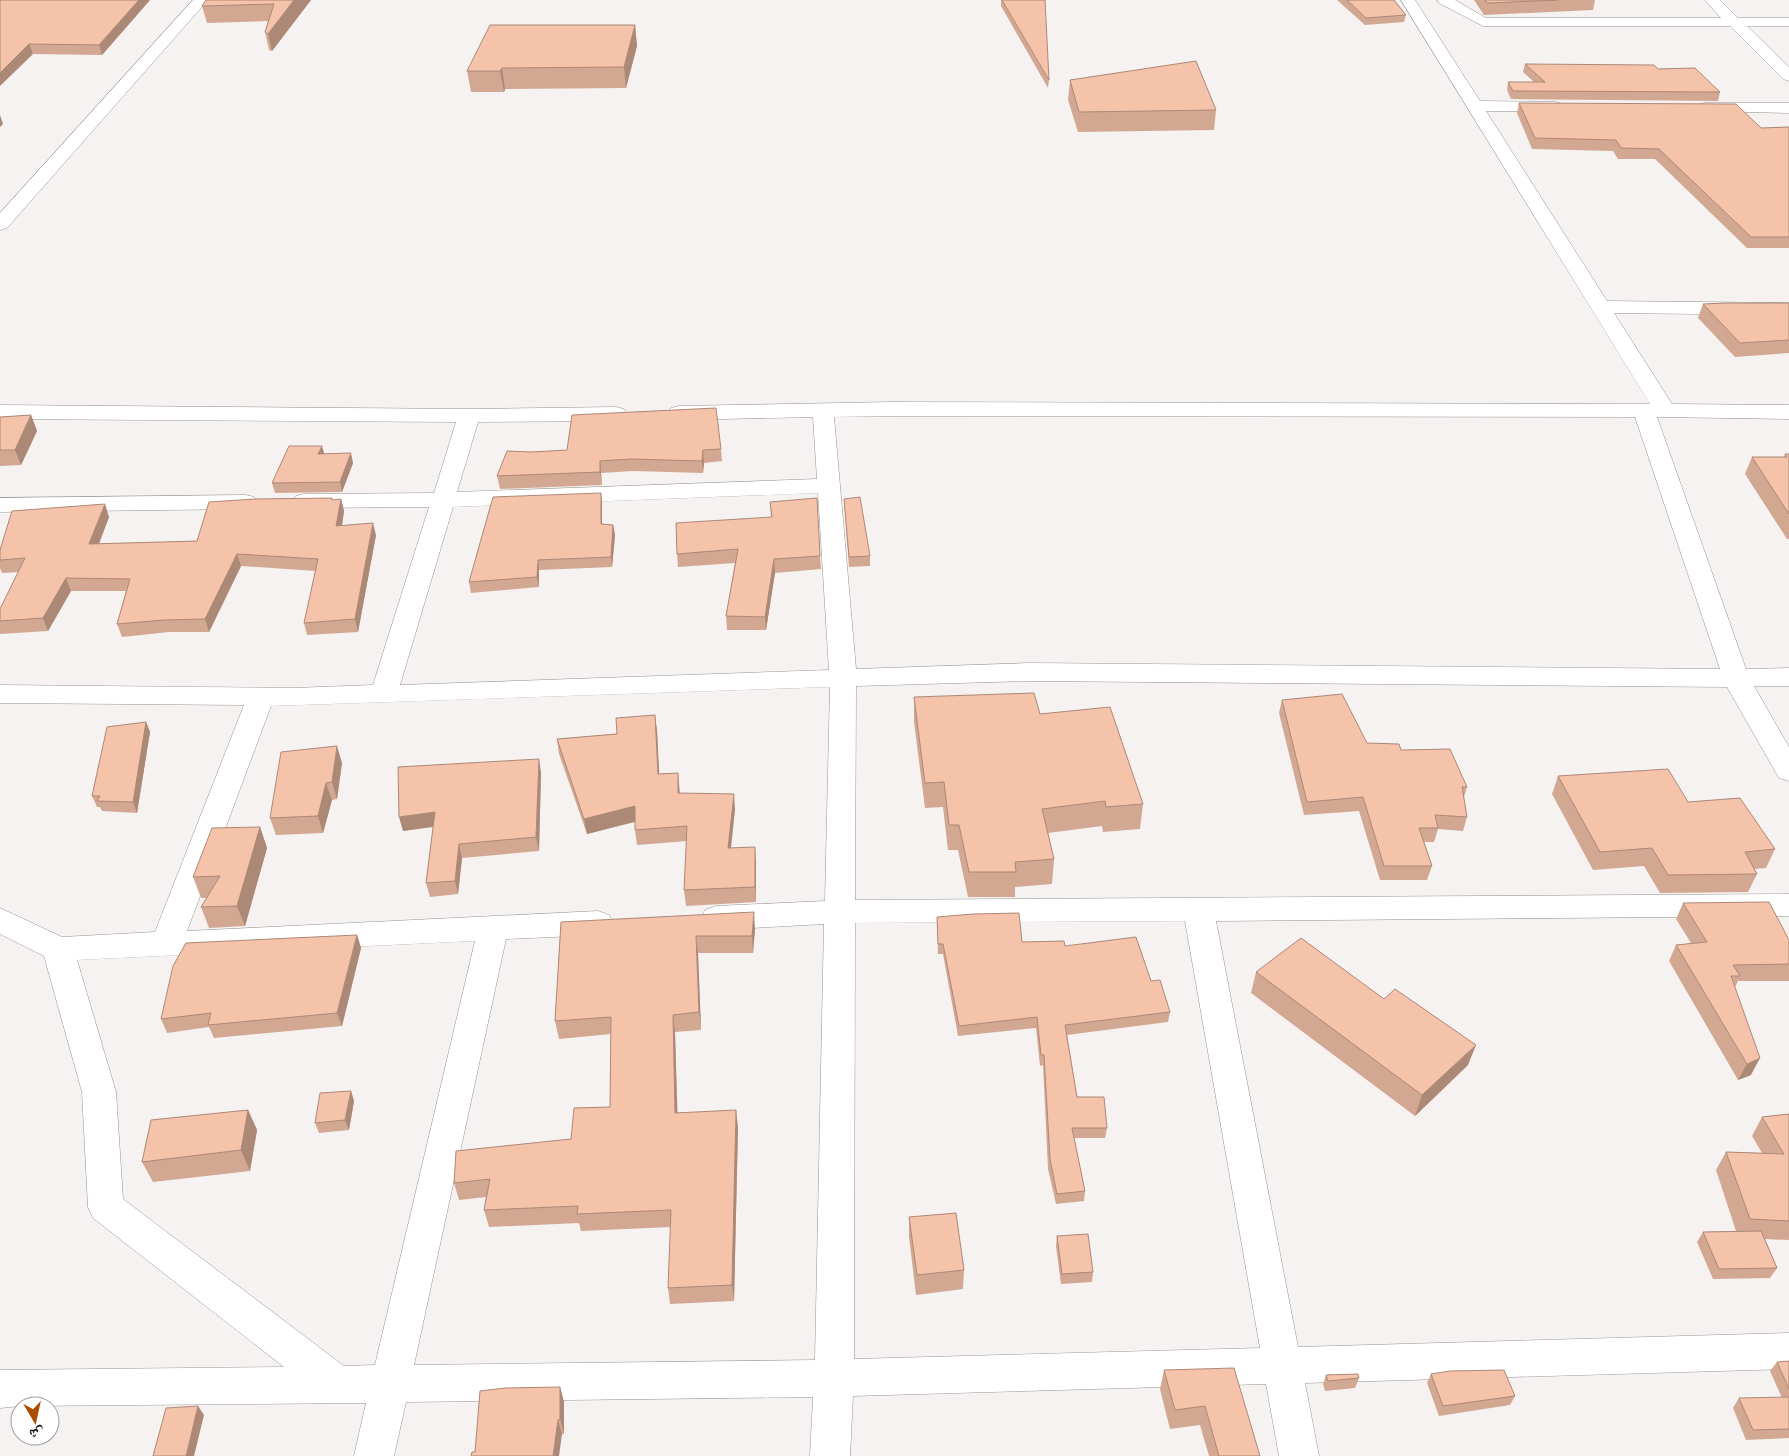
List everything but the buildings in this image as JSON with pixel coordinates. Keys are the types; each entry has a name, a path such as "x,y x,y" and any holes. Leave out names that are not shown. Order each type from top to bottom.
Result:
{"street":[{"path":"0,224 201,0"},
{"path":"1408,0 1601,307 1654,410 1736,678 1789,771"},
{"path":"1444,0 1483,22 1789,22"},
{"path":"1712,0 1789,76"},
{"path":"1475,106 1573,107"},
{"path":"1691,108 1789,108"},
{"path":"1601,307 1789,309"},
{"path":"823,410 843,679 834,1378 830,1456"},
{"path":"0,412 469,416 823,410 1654,410 1789,412"},
{"path":"384,694 469,416"},
{"path":"0,505 443,500 828,486"},
{"path":"0,694 260,697 1030,672 1789,677"},
{"path":"166,944 260,697"},
{"path":"691,919 839,912 1789,905"},
{"path":"1198,909 1299,1456"},
{"path":"0,920 58,949 622,922"},
{"path":"374,1456 493,929"},
{"path":"58,949 99,1092 106,1207 337,1384"},
{"path":"0,1389 834,1378 1789,1351"}]}
